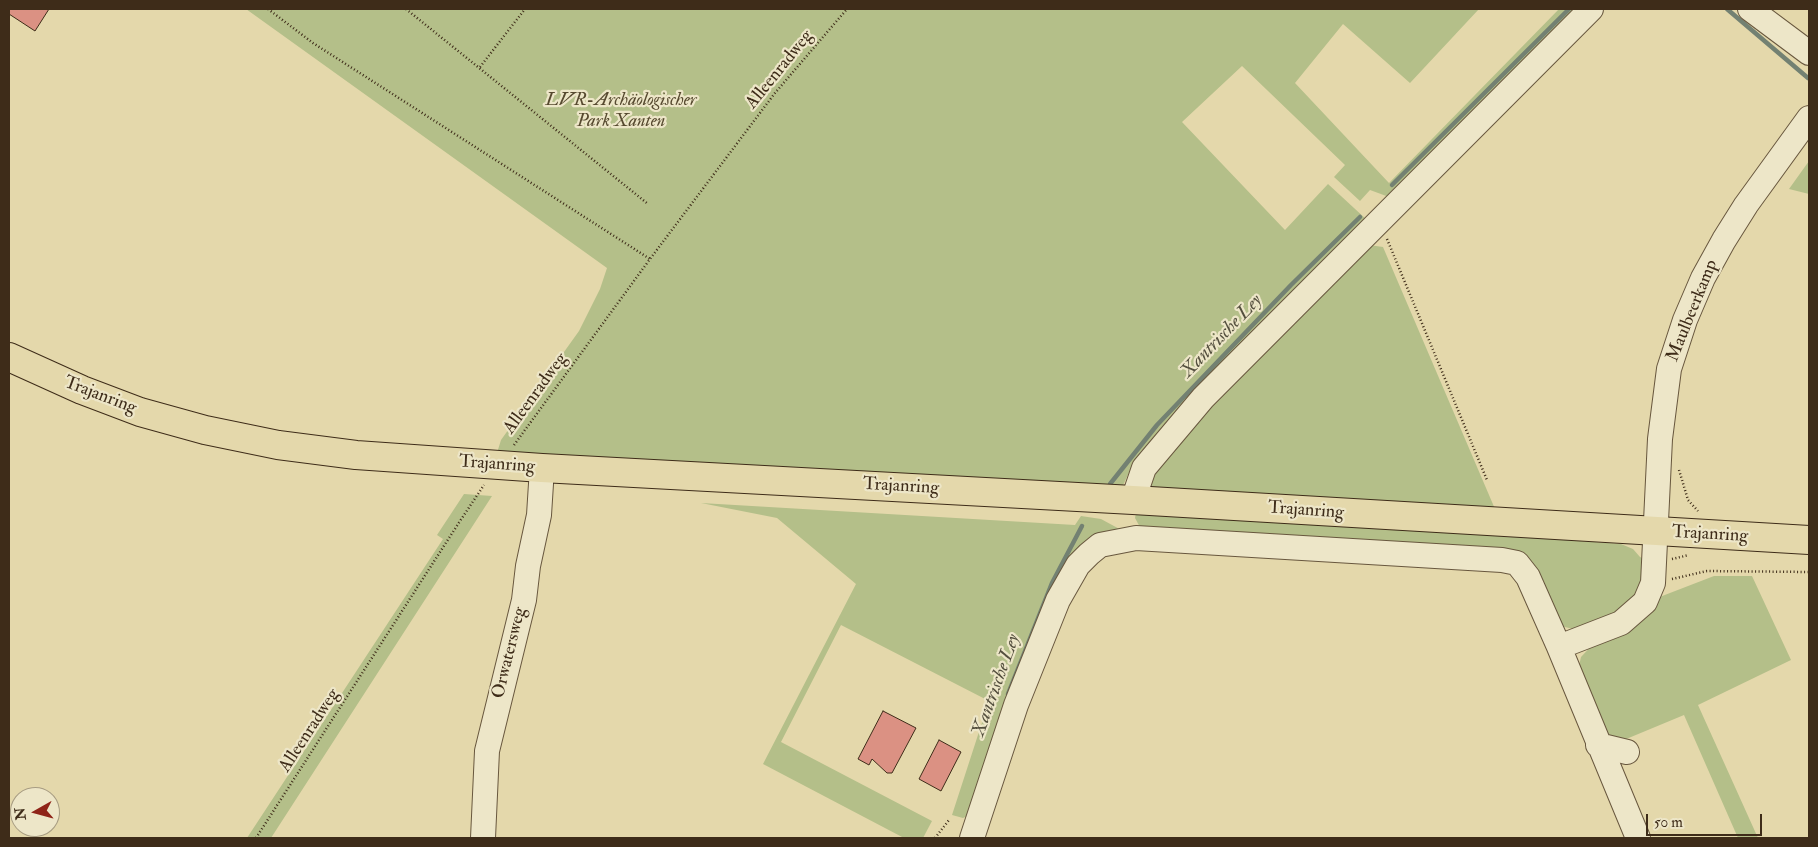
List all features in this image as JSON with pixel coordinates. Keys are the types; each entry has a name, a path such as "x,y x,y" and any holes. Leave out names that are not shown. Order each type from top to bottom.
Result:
{"main road":[{"name":"Trajanring","path":"9,357 82,390 140,412 240,438 356,455 542,468 1134,500 1809,540"}],"street":[{"path":"1134,500 1144,468 1202,398 1380,222 1590,9"},
{"path":"1750,9 1809,53"},
{"name":"Maulbeerkamp","path":"1655,573 1660,440 1669,369 1685,320 1703,278 1724,240 1746,205 1809,118"},
{"name":"Orwatersweg","path":"483,838 487,751 524,600 528,566 539,516 542,468"},
{"path":"972,838 1016,704 1058,600 1078,565 1089,554 1108,543 1136,538 1502,560 1517,563 1528,578 1559,647 1638,838"},
{"path":"1559,647 1621,623 1644,602 1655,573"},
{"path":"1598,745 1627,752"}],"path":[{"path":"268,9 313,43 650,259"},
{"path":"406,9 648,204"},
{"path":"480,67 525,9"},
{"name":"Alleenradweg","path":"256,838 460,520 650,259 775,93 847,9"},
{"path":"1380,222 1487,480"},
{"path":"1679,463 1681,482 1688,500 1696,510 1701,512"},
{"path":"1655,573 1696,554"},
{"path":"1655,573 1707,571 1809,572"},
{"path":"935,838 949,820"}],"green space":[{"name":"LVR-Archäologischer Park Xanten","path":"246,9 1479,9 1410,83 1343,24 1295,83 1389,183 1559,9 1582,9 1389,197 1370,190 1360,201 1334,177 1345,165 1242,66 1182,122 1285,230 1328,184 1367,220 1151,444 1131,468 1120,492 497,453 501,440 579,331 600,289 607,268"},
{"path":"1809,161 1809,194 1789,189"},
{"path":"1369,245 1383,247 1495,509 1141,494 1155,460"},
{"path":"464,494 492,496 271,838 247,838 443,539 437,535"},
{"path":"701,503 1075,525 1081,516 1101,519 1125,532 1099,538 974,813 963,818 952,815 989,701 841,625 781,742 932,821 923,838 904,838 763,764 856,584 777,518"},
{"path":"1137,508 1621,544 1633,549 1640,557 1646,560 1648,584 1625,611 1573,629 1561,626 1530,566 1141,529 1135,518"},
{"path":"1714,576 1752,576 1791,660 1698,705 1758,838 1738,838 1684,715 1619,742 1597,729 1576,679 1581,657 1596,641 1657,598"}],"building":[{"path":"9,9 49,9 35,31 9,14"},
{"path":"883,711 916,728 892,773 887,773 872,759 869,765 858,759"},
{"path":"939,740 961,752 941,791 919,779"}],"waterway":[{"name":"Xantrische Ley","path":"1392,185 1569,9"},
{"path":"1727,9 1808,78"},
{"name":"Xantrische Ley","path":"1110,484 1157,425 1291,285 1360,217"},
{"name":"Xantrische Ley","path":"1008,694 1052,583 1082,526"}]}
